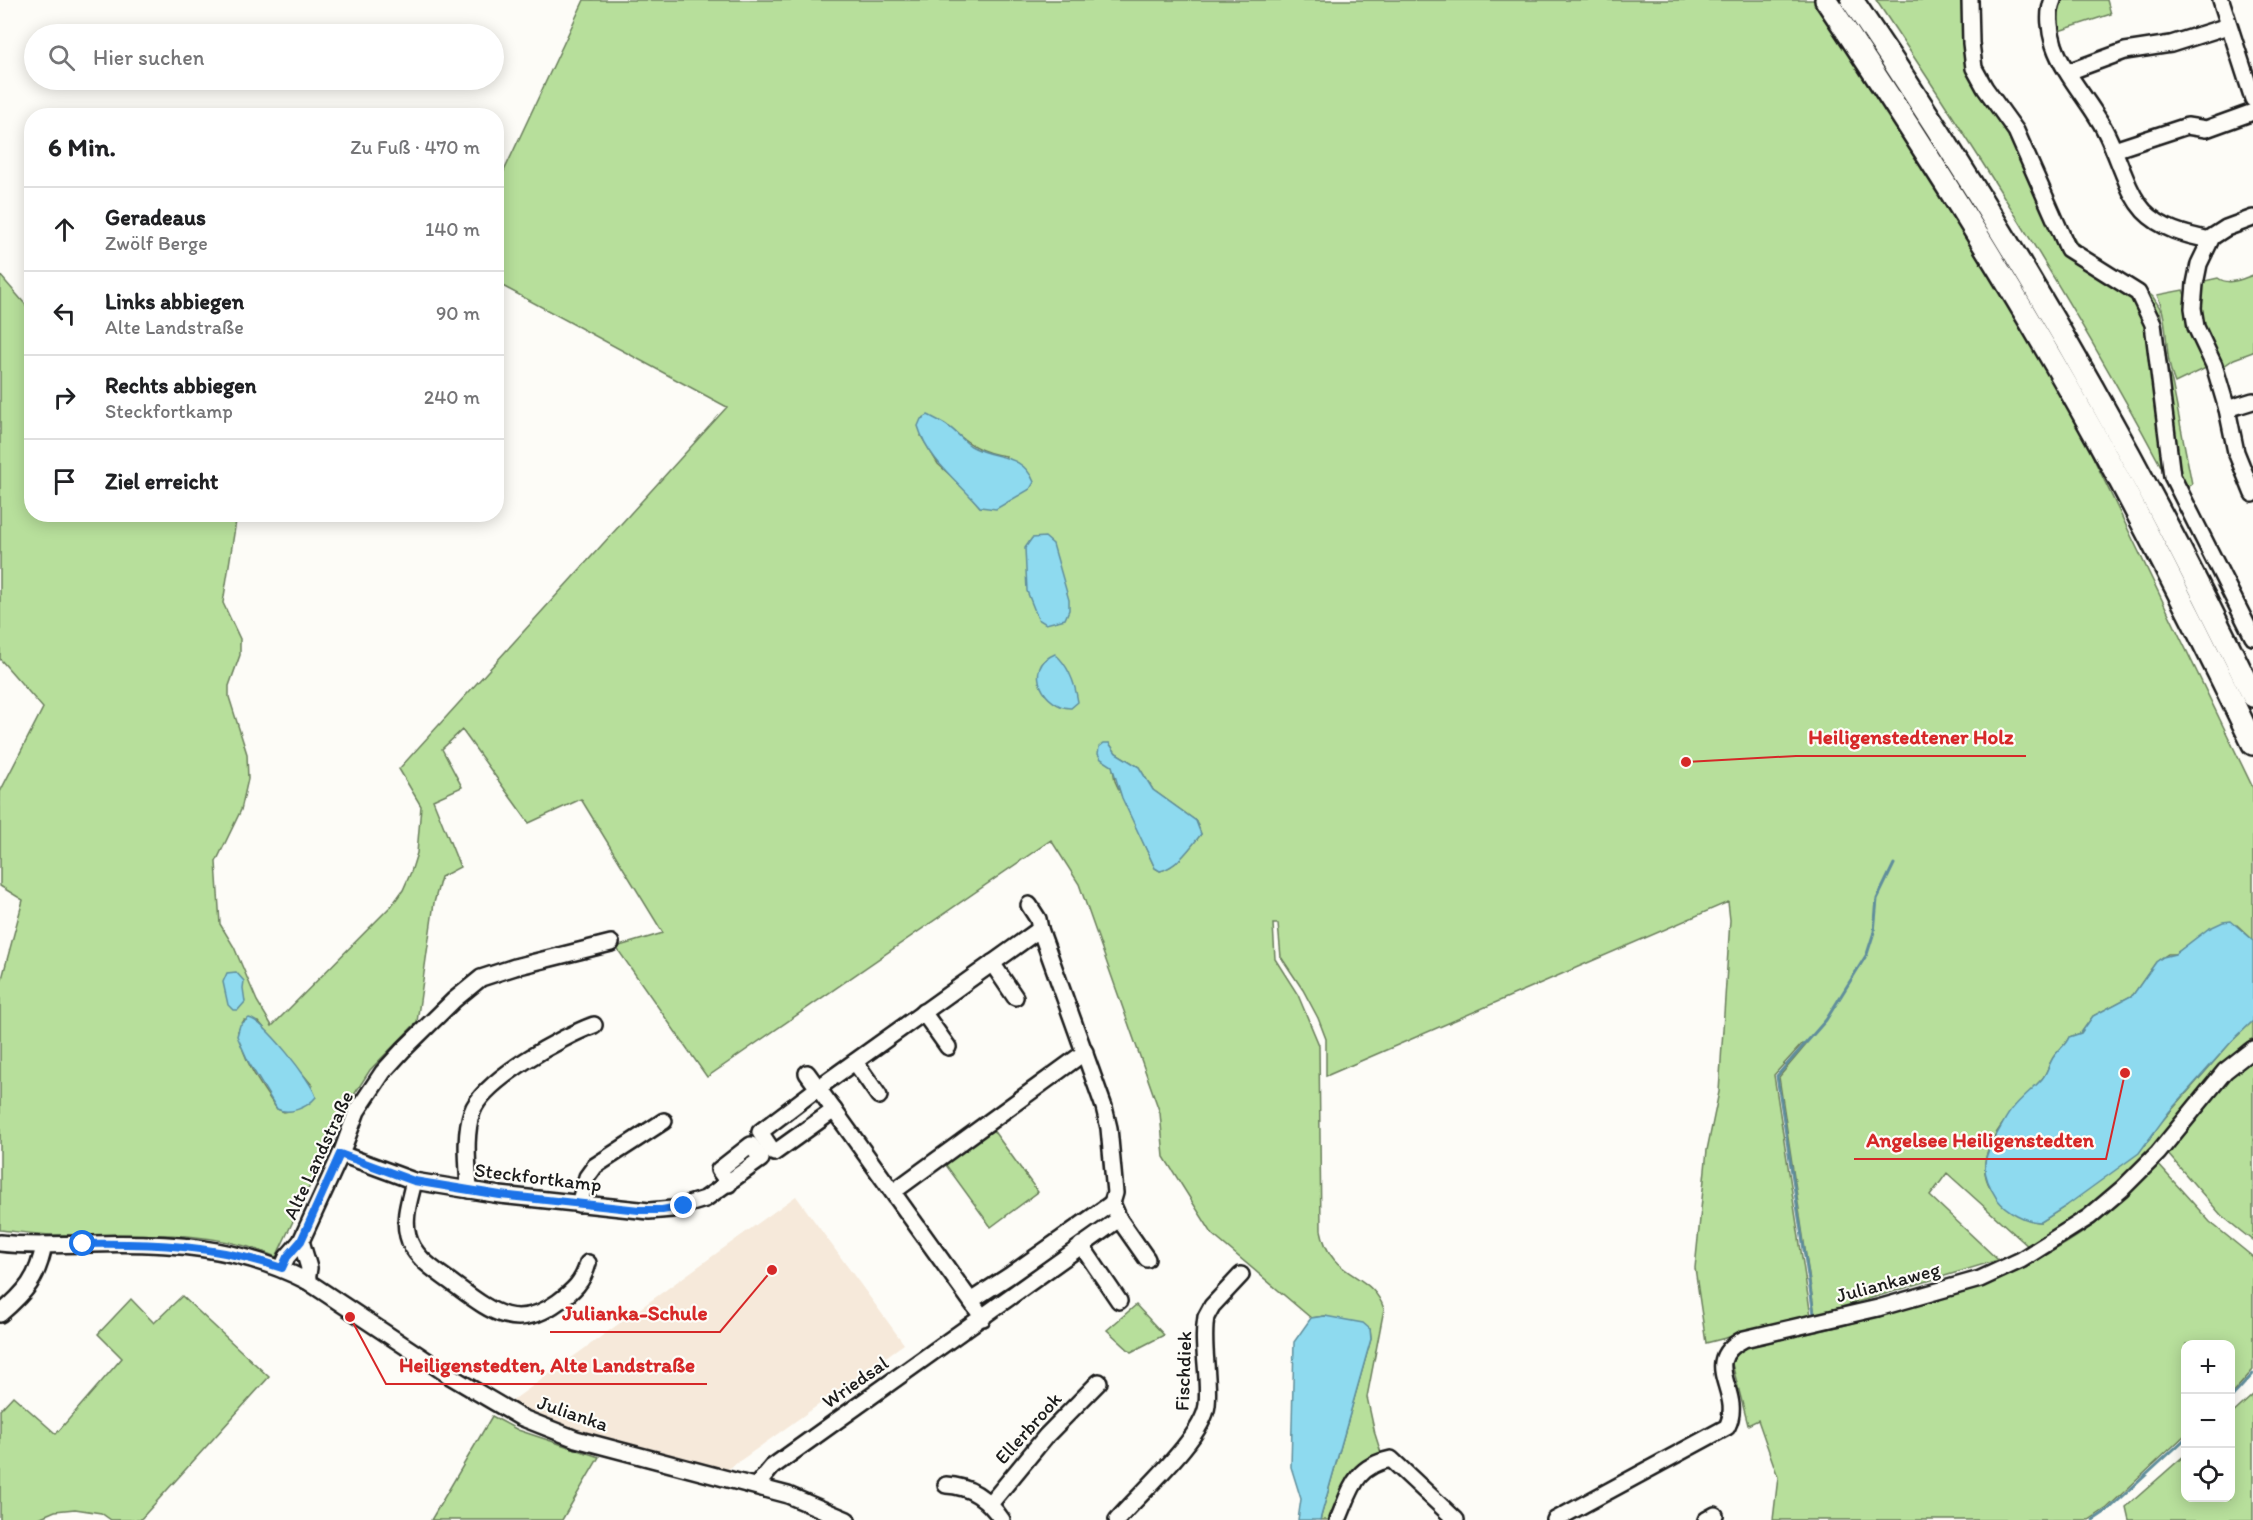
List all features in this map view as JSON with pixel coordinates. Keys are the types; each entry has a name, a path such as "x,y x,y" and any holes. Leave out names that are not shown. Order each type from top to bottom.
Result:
{"highway":[{"path":"1826,0 1953,197 2117,475 2198,629 2253,744"},
{"path":"1852,0 1964,172 2053,317 2136,464 2253,696"}],"street":[{"path":"1970,0 1974,68 1985,88 2016,131 2068,249 2131,288 2143,299 2153,324 2172,476 2253,637"},
{"path":"2053,0 2050,9 2052,40 2059,58 2100,121 2132,195 2155,221 2210,240"},
{"path":"2221,0 2253,99"},
{"path":"2068,72 2125,51 2171,44 2228,26"},
{"path":"2114,150 2187,126 2206,129 2253,112"},
{"path":"2253,218 2219,231 2210,240 2197,270 2193,296 2199,335 2214,365 2227,409 2236,452 2253,494"},
{"path":"2227,409 2253,401"},
{"path":"1029,905 1038,919 1108,1121 1114,1193 1112,1203 1119,1219 1147,1259"},
{"path":"834,1110 774,1153 760,1132 1040,929"},
{"name":"Alte Landstraße","path":"282,1268 287,1257 301,1241 357,1111 383,1072 446,1008 482,978 515,967 611,943"},
{"path":"992,963 1015,997"},
{"path":"923,1012 948,1047"},
{"path":"469,1190 469,1125 478,1100 492,1085 536,1055 575,1031 594,1024"},
{"name":"Juliankaweg","path":"1555,1520 1727,1427 1732,1418 1732,1408 1722,1364 1723,1356 1732,1346 1744,1339 1878,1308 1980,1279 2003,1270 2089,1217 2122,1189 2158,1153 2225,1071 2253,1049"},
{"path":"893,1192 1085,1052"},
{"path":"855,1062 879,1096"},
{"path":"807,1073 983,1318"},
{"path":"579,1204 587,1177 595,1166 664,1121"},
{"name":"Steckfortkamp","path":"340,1154 414,1181 469,1190 639,1210 672,1209 705,1199 729,1184"},
{"path":"414,1181 406,1217 408,1237 417,1254 431,1268 491,1311 509,1317 528,1317 545,1311 574,1291 584,1277 588,1263"},
{"path":"972,1300 1112,1203"},
{"name":"Wriedsal","path":"756,1486 772,1467 1119,1219"},
{"name":"Alte Landstraße","path":"301,1241 309,1268 307,1281"},
{"name":"Julianka","path":"0,1243 180,1245 228,1252 282,1268 307,1281 450,1376 520,1417 576,1439 796,1498 847,1520"},
{"path":"0,1314 31,1284 40,1263 44,1245"},
{"path":"1081,1245 1119,1301"},
{"name":"Fischdiek","path":"1117,1520 1200,1427 1207,1404 1206,1317 1212,1306 1241,1275"},
{"name":"Ellerbrook","path":"990,1504 1046,1436 1099,1382"},
{"path":"1338,1520 1358,1475 1377,1462 1391,1459 1456,1520"},
{"path":"946,1485 959,1486 974,1492 990,1504 1002,1520"}],"shaded area":[{"path":"796,1196 904,1344 727,1470 581,1431 509,1403"}],"green space":[{"path":"584,0 1816,0 1986,266 2078,426 2253,788 2253,940 2237,925 2198,938 2175,954 2168,954 2156,962 2133,995 2093,1016 2081,1033 2069,1037 2053,1058 2044,1076 2010,1114 1991,1143 1986,1158 1985,1172 1990,1187 2020,1215 2041,1222 2066,1206 2156,1128 2232,1041 2253,1021 2253,1038 2219,1068 2155,1149 2085,1213 2029,1247 1947,1173 1930,1196 1998,1260 1815,1315 1779,1077 1806,1045 1802,1044 1774,1075 1811,1316 1706,1343 1695,1268 1707,1150 1719,1092 1730,920 1728,902 1326,1076 1326,1039 1303,990 1281,957 1278,924 1273,924 1275,959 1298,995 1319,1045 1321,1230 1333,1258 1370,1288 1384,1309 1367,1397 1382,1456 1331,1520 1320,1520 1371,1339 1370,1329 1325,1316 1311,1318 1213,1235 1164,1157 1160,1113 1079,884 1051,840 707,1077 616,947 663,933 581,799 529,823 462,730 442,749 462,787 433,800 460,867 441,877 434,903 417,1022 370,1070 350,1101 276,1257 250,1247 197,1237 142,1234 52,1235 0,1230 0,986 23,900 0,886 0,792 43,708 0,659 0,275 24,303 24,522 236,522 223,603 240,639 240,655 229,686 229,697 247,754 248,779 241,810 216,862 220,924 234,947 257,1001 272,1026 392,905 403,890 417,853 421,806 399,769 727,407 504,287 504,171","holes":["949,427 962,438 989,452 1006,456 980,507 938,464 921,436","1109,743 1116,753 1139,767 1153,790 1196,821 1201,834 1183,856 1166,869 1160,871 1155,868 1115,781","244,1020 259,1022 312,1085 294,1110 284,1112 277,1109 248,1062 238,1031"]},
{"path":"1876,0 1963,0 1976,18 1982,70 1996,93 2020,123 2060,217 2076,242 2096,259 2142,287 2153,297 2160,308 2168,369 2192,484 2175,493 2106,366 2032,242"},
{"path":"2062,0 2107,0 2111,14 2059,31 2057,11"},
{"path":"2253,275 2253,352 2234,359 2221,368 2202,321 2200,282 2218,278 2231,282"},
{"path":"2183,290 2191,333 2204,358 2206,368 2175,383 2169,361 2164,317 2157,295"},
{"path":"2253,1055 2253,1241 2221,1215 2167,1153 2229,1076"},
{"path":"990,1126 1038,1192 991,1227 943,1161"},
{"path":"2157,1163 2210,1222 2253,1257 2253,1370 2235,1390 2235,1340 2181,1340 2181,1439 2107,1508 2089,1520 1773,1520 1778,1477 1758,1420 1748,1425 1731,1360 1736,1352 1747,1347 1842,1326 1975,1289 2070,1241 2113,1208"},
{"path":"182,1296 269,1377 140,1520 111,1520 101,1513 75,1509 55,1511 34,1520 0,1520 0,1410 13,1396 56,1434 122,1358 98,1334 131,1299 154,1323"},
{"path":"1136,1305 1164,1335 1131,1352 1107,1330"},
{"path":"2253,1395 2253,1520 2129,1520 2126,1507 2181,1459 2181,1502 2235,1502 2235,1411"},
{"path":"492,1416 518,1430 599,1457 562,1520 431,1520"}],"water":[{"path":"928,415 947,425 971,446 1015,461 1022,466 1029,472 1034,482 1030,489 996,509 980,507 936,460 929,449 918,426 921,419"},
{"path":"1045,537 1053,544 1069,600 1069,610 1065,619 1046,624 1038,619 1027,591 1025,548 1032,538"},
{"path":"1055,654 1068,669 1075,688 1078,702 1071,708 1062,707 1053,702 1041,687 1040,668 1045,660"},
{"path":"1104,743 1109,743 1116,753 1139,767 1153,790 1196,821 1201,834 1172,866 1160,871 1155,868 1122,798 1112,766 1101,759 1098,754 1099,747"},
{"path":"2231,921 2253,940 2253,1021 2232,1041 2169,1112 2139,1153 2041,1222 2023,1218 2006,1208 1997,1199 1987,1181 1986,1158 2011,1111 2042,1079 2053,1058 2069,1037 2081,1033 2093,1016 2133,995 2156,962 2163,957 2175,954 2208,929"},
{"path":"236,972 244,981 245,1002 238,1010 233,1010 228,1005 223,982 227,973"},
{"path":"249,1018 276,1040 306,1078 316,1097 308,1104 292,1111 277,1109 249,1063 237,1036 240,1025"},
{"path":"1325,1316 1363,1323 1370,1329 1371,1339 1320,1520 1298,1520 1301,1499 1291,1467 1294,1342 1311,1318"}],"waterway":[{"path":"1814,1314 1777,1076 1826,1020 1867,954 1874,932 1877,899 1894,864"},
{"path":"2235,1394 2253,1374"},
{"path":"2093,1520 2108,1510 2181,1443"}],"place":[{"name":"Heiligenstedtener Holz","path":"1686,762"},
{"name":"Angelsee Heiligenstedten","path":"2125,1073"},
{"name":"Julianka-Schule","path":"772,1270"},
{"name":"Heiligenstedten, Alte Landstraße","path":"350,1317"}],"route":[{"path":"83,1244 180,1245 228,1252 282,1268 287,1257 301,1241 340,1154 414,1181 500,1195 639,1210 662,1210 684,1206"}]}
